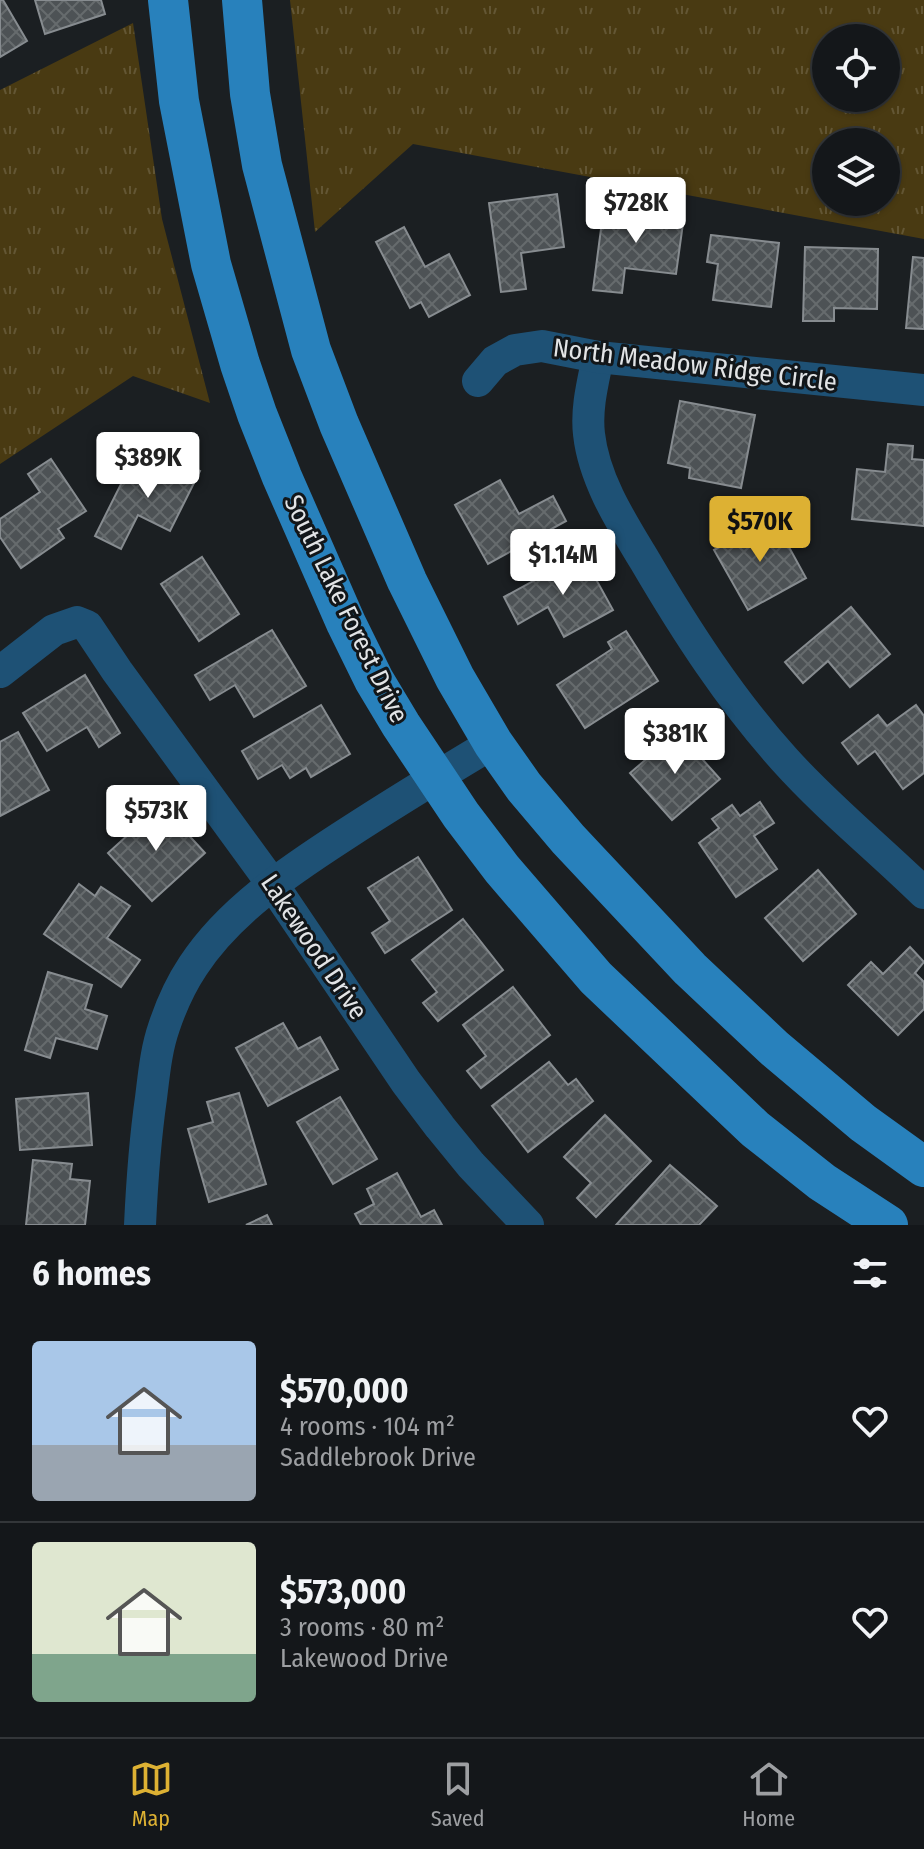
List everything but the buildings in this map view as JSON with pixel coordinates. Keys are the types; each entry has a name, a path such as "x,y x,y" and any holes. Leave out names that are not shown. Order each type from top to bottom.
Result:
{"main road":[{"name":"South Lake Forest Drive","path":"168,0 179,101 211,264 240,364 282,477 367,666 401,725 435,778 502,869 596,978 755,1129 822,1182 888,1225"},
{"path":"242,0 250,94 262,165 311,350 339,424 407,581 455,678 493,743 524,787 568,839 690,969 774,1048 863,1123 924,1167"}],"street":[{"name":"North Meadow Ridge Circle","path":"478,381 495,361 515,350 542,346 598,357 924,390"},
{"path":"598,357 589,407 589,436 598,472 623,524 682,623 728,691 783,758 820,797 918,874"},
{"name":"Lakewood Drive","path":"0,672 54,630 77,622 87,626 273,885 397,1069 471,1165 528,1225"},
{"path":"140,1225 144,1150 156,1059 164,1027 192,967 234,918 273,885 317,853 493,743"}],"green space":[{"path":"290,0 924,0 924,239 413,144 315,232"},
{"path":"133,23 162,219 210,403 133,376 0,464 0,90"}]}
